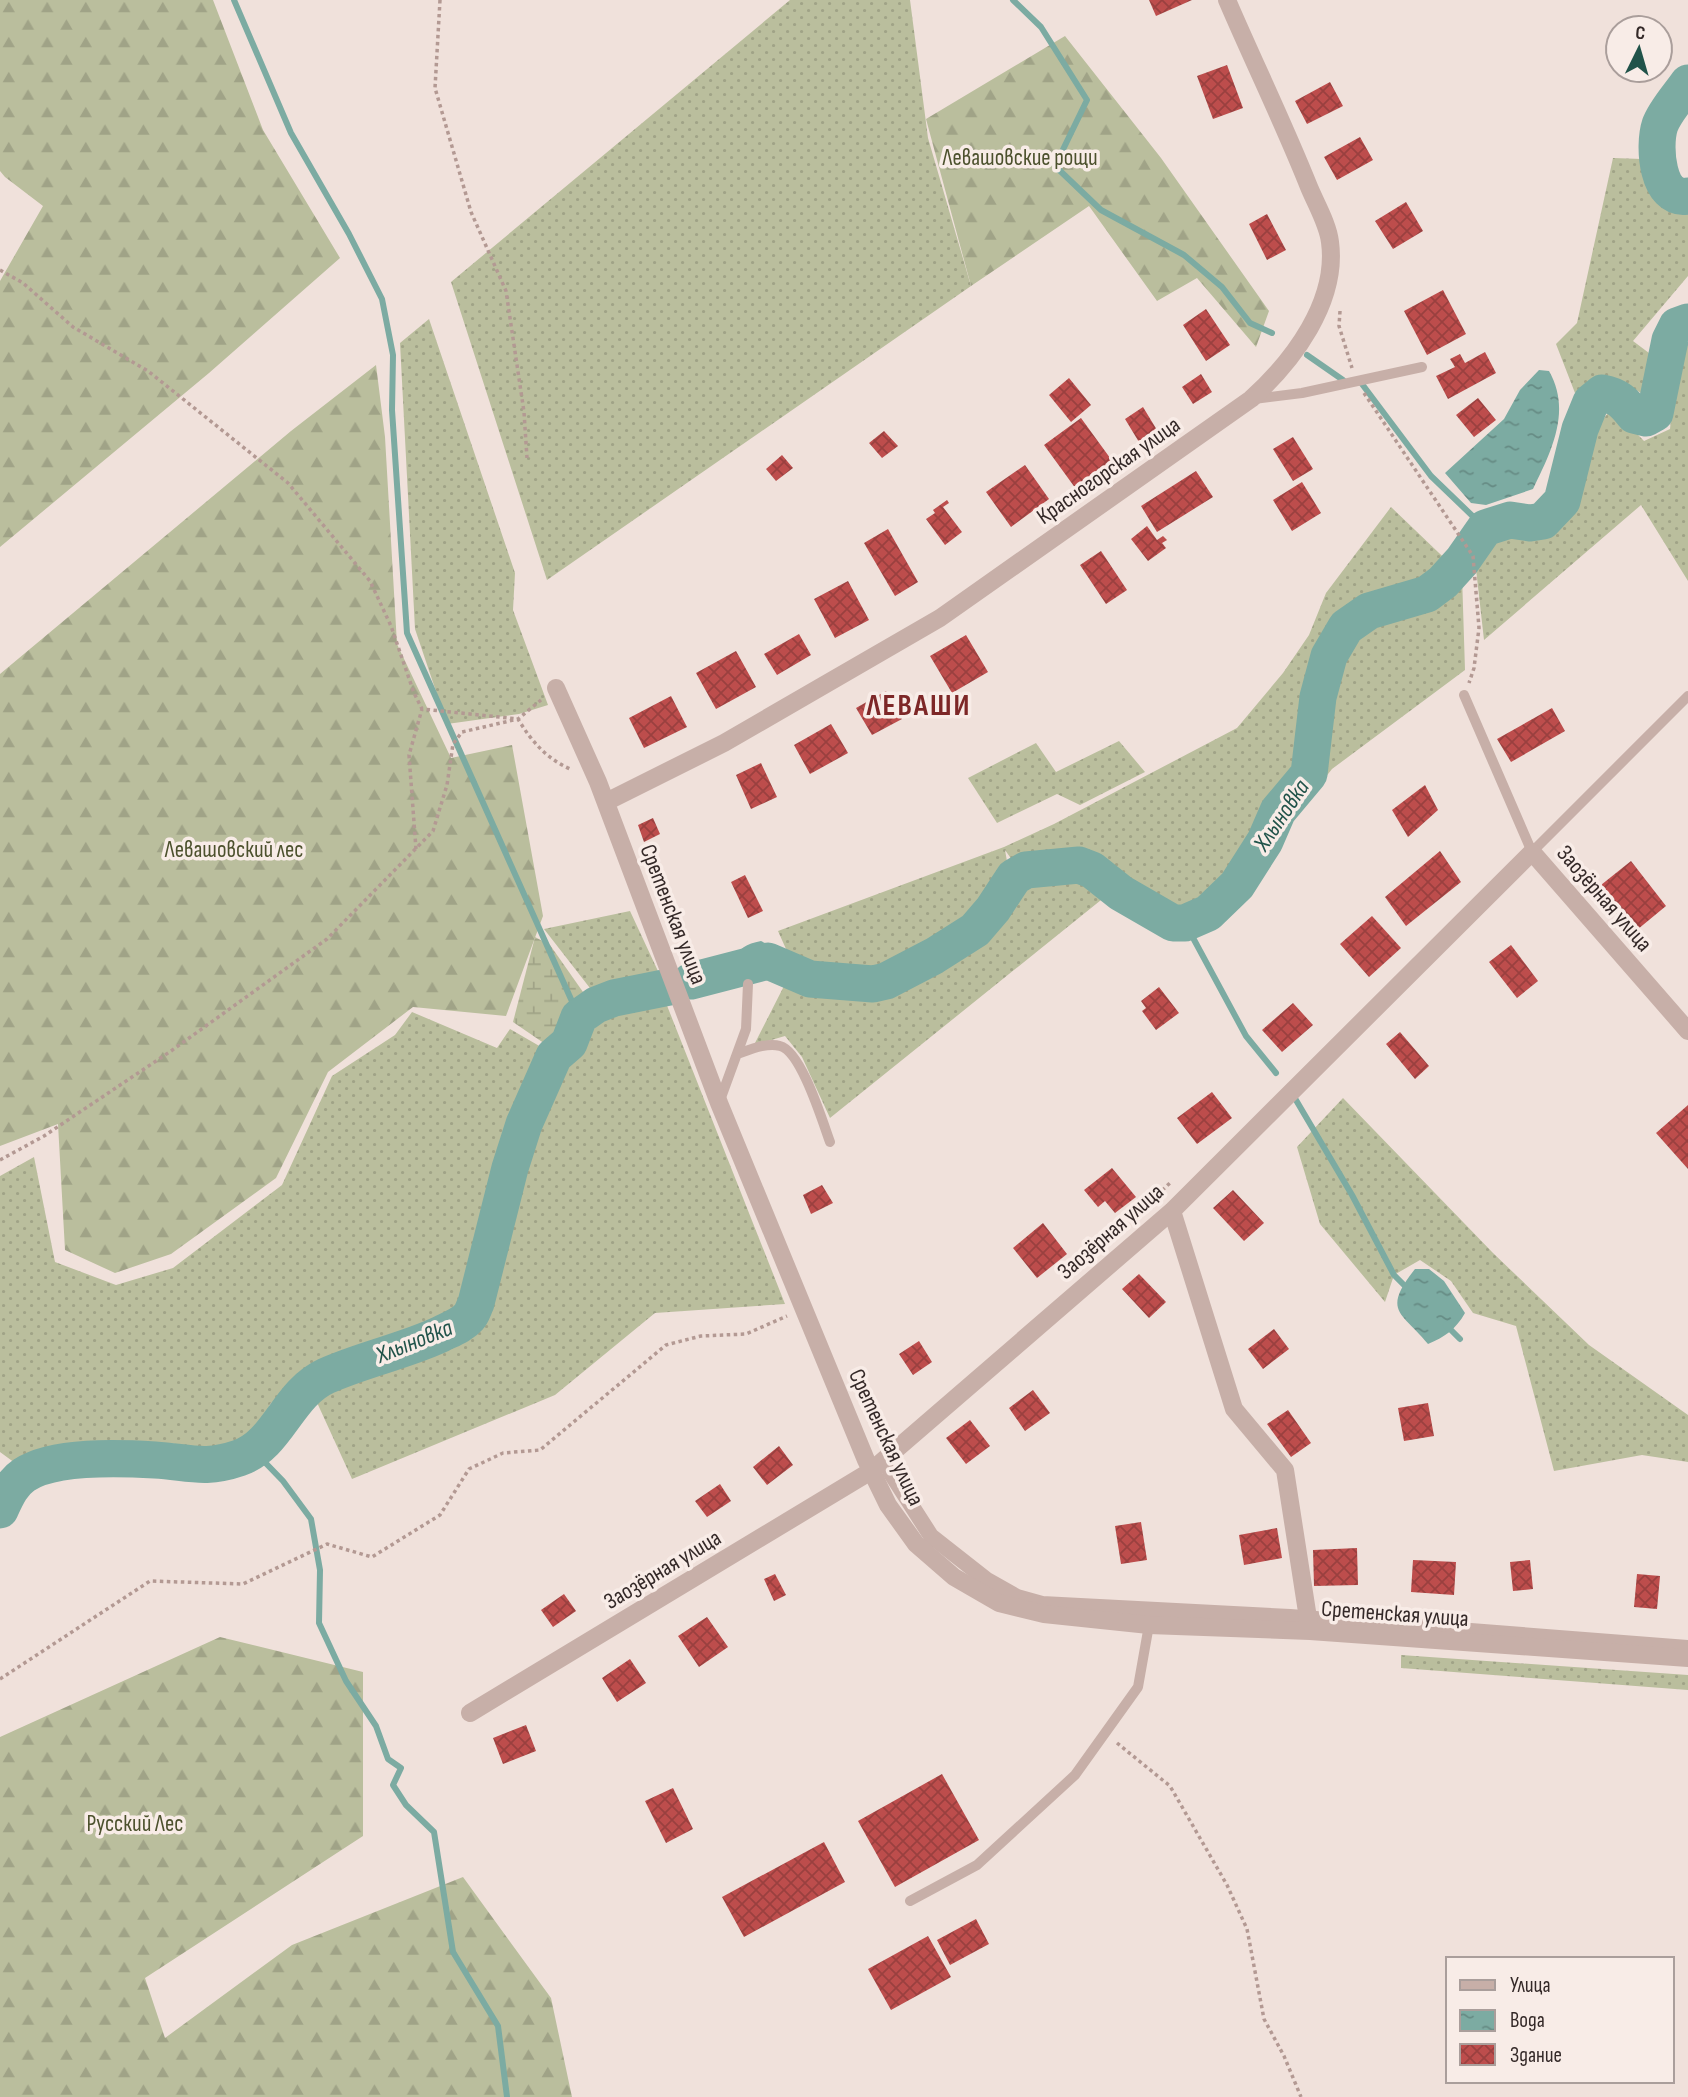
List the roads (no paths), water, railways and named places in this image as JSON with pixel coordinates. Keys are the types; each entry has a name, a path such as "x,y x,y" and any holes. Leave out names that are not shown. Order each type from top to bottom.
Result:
{"street":[{"name":"Красногорская улица","path":"606,802 724,743 940,618 1251,399 1290,360 1325,296 1330,270 1330,241 1300,164 1227,0"},
{"name":"Сретенская улица","path":"556,688 606,802 719,1102 802,1309 880,1472 888,1505 916,1544 954,1577 999,1603 1044,1614 1149,1625 1309,1625 1688,1658"},
{"name":"Заозёрная улица","path":"470,1713 880,1472 1172,1210 1532,852 1688,1031"},
{"path":"1172,1210 1234,1409 1285,1470 1309,1625"},
{"path":"880,1472 931,1536 987,1580 1017,1597 1042,1604 1309,1625 1688,1647"}],"lane":[{"path":"1251,399 1302,393 1422,367"},
{"path":"1464,695 1532,852 1688,696"},
{"path":"719,1102 746,1029 748,984"},
{"path":"737,1054 764,1046 781,1046 796,1056 830,1142"},
{"path":"910,1900 977,1865 1075,1775 1138,1687 1149,1625"}],"water":[{"path":"1539,370 1549,371 1556,386 1559,416 1552,446 1533,489 1486,505 1471,503 1445,473 1504,419 1520,390"},
{"path":"761,941 770,947 774,957 781,959 780,968 750,969 734,974 720,973 711,957 733,961 744,947"},
{"path":"1415,1269 1429,1269 1444,1281 1465,1313 1450,1332 1428,1344 1403,1318 1397,1303 1399,1294"}],"waterway":[{"path":"234,0 291,133 349,234 382,299 393,355 392,410 407,633 579,1017"},
{"path":"1013,0 1041,27 1087,100 1055,166 1101,210 1184,255 1222,287 1250,323 1272,333"},
{"name":"Хлыновка","path":"1688,83 1662,120 1657,146 1664,182 1678,196 1688,196"},
{"name":"Хлыновка","path":"691,981 768,961 810,979 873,984 886,981 934,956 975,930 1014,877 1026,870 1079,865 1092,870 1121,893 1173,923 1185,923 1208,913 1237,885 1265,841 1278,811 1309,774 1318,697 1329,656 1346,627 1369,611 1427,594 1443,582 1462,561 1485,528 1510,520 1530,523 1543,521 1562,501 1580,429 1591,402 1602,393 1620,400 1634,415 1646,418 1655,413 1670,340 1677,326 1688,322"},
{"path":"1307,355 1343,380"},
{"path":"1362,384 1431,476 1485,528"},
{"path":"1185,923 1246,1036 1276,1073"},
{"name":"Хлыновка","path":"0,1510 20,1478 52,1464 106,1459 216,1464 239,1458 264,1442 301,1395 326,1376 427,1340 463,1322 470,1316 476,1303 510,1168 524,1124 554,1056 569,1043 579,1017 596,1005 614,998 669,987"},
{"path":"1293,1095 1352,1195 1394,1275 1408,1289"},
{"path":"1446,1325 1460,1339"},
{"path":"254,1451 283,1481 311,1519 320,1570 319,1623 346,1681 376,1726 388,1759 401,1768 393,1785 406,1805 434,1832 453,1952 498,2026 507,2097"}],"district":[{"name":"ЛЕВАШИ","path":"919,705"}],"park label":[{"name":"Левашовские рощи","path":"1020,157"},
{"name":"Левашовский лес","path":"234,849"},
{"name":"Русский Лес","path":"135,1823"}]}
